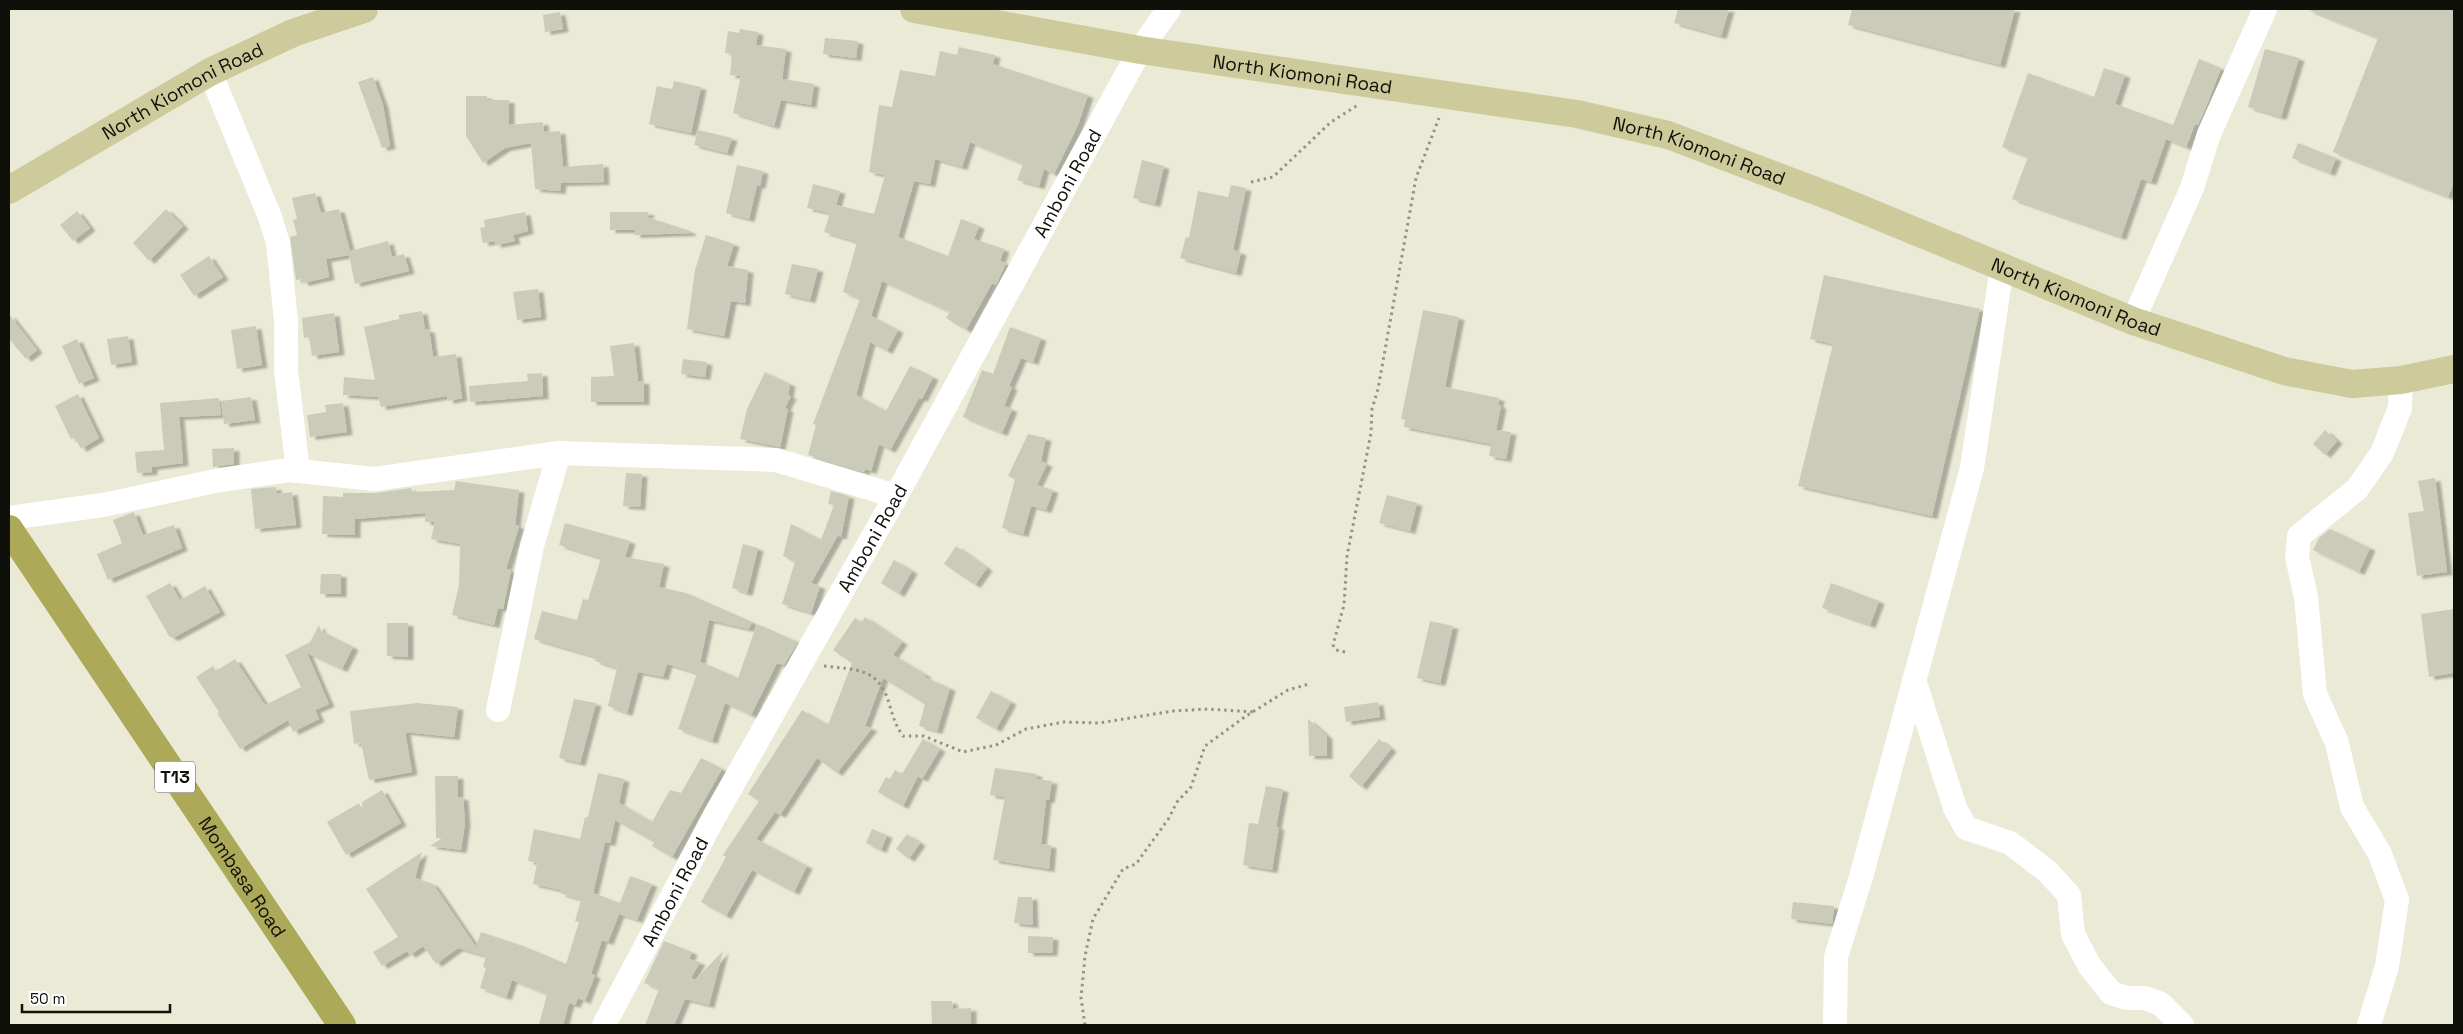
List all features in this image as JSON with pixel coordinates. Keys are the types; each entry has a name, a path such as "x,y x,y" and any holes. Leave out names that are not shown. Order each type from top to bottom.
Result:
{"highway":[{"name":"Mombasa Road","path":"9,529 342,1025"}],"main road":[{"name":"North Kiomoni Road","path":"9,190 210,72 293,33 364,9"},
{"name":"North Kiomoni Road","path":"914,9 1140,50 1447,93 1577,114 1668,135 1837,199 2133,321 2284,371 2352,384 2401,380 2454,369"}],"street":[{"name":"Amboni Road","path":"604,1025 714,817 896,496 1140,50 1169,9"},
{"path":"2133,321 2192,188 2209,134 2264,9"},
{"path":"210,72 270,217 278,243 286,321 286,370 298,470"},
{"path":"1835,1025 1836,957 1861,876 1972,468 2002,267"},
{"path":"2369,1025 2387,966 2397,900 2380,854 2352,807 2337,742 2315,694 2306,598 2297,557 2299,536 2358,489 2382,454 2400,408 2401,380"},
{"path":"498,710 532,546 559,453"},
{"path":"9,518 103,505 220,480 288,470 374,479 559,453 776,460 896,496"},
{"path":"1914,680 1955,808 1966,828 2010,843 2047,871 2069,895 2073,934 2089,966 2111,992 2127,998 2145,998 2161,1004 2182,1025"}],"path":[{"path":"1251,182 1273,177 1331,122 1387,85"},
{"path":"1345,652 1336,650 1333,644 1344,604 1347,556 1371,432 1372,408 1378,389 1416,178 1447,93"},
{"path":"801,664 869,673 881,683 894,722 903,736 924,736 963,752 996,745 1026,729 1064,722 1099,723 1172,711 1208,709 1255,712"},
{"path":"1085,1025 1081,998 1085,956 1093,919 1123,869 1136,864 1169,818 1177,802 1191,787 1205,746 1246,716 1288,690 1309,684"}],"building":[{"path":"1678,9 1729,9 1721,36 1674,23"},
{"path":"1852,9 2015,9 2000,65 1848,25"},
{"path":"2306,9 2454,9 2454,182 2448,197 2333,152 2378,38"},
{"path":"560,12 563,29 545,32 543,15"},
{"path":"740,29 758,32 756,45 786,49 782,79 814,84 811,105 781,100 774,126 733,113 741,76 730,75 732,54 725,53 728,31 739,33"},
{"path":"825,38 858,41 856,58 823,54"},
{"path":"959,47 995,55 993,64 1088,95 1078,125 1054,174 1044,169 1039,186 1017,180 1023,164 970,142 962,167 935,159 930,184 914,181 898,237 948,256 961,219 979,226 974,239 1004,249 1000,261 1006,263 996,285 992,283 966,330 946,318 950,312 882,281 871,316 898,330 887,351 870,342 856,395 886,411 910,366 933,377 922,399 919,398 890,450 879,444 871,471 865,469 864,472 808,455 816,425 813,424 860,299 843,292 857,242 824,232 830,213 807,208 813,184 840,191 836,205 874,214 885,175 869,172 879,105 892,107 900,70 935,76 940,51 957,55"},
{"path":"2265,49 2299,58 2281,117 2248,107"},
{"path":"2199,59 2221,68 2206,107 2198,125 2195,124 2186,147 2166,139 2151,182 2141,179 2121,237 2012,199 2028,157 2002,147 2028,73 2094,97 2104,68 2125,75 2115,104 2173,125"},
{"path":"373,77 383,105 390,146 382,148 358,82"},
{"path":"674,81 701,87 691,133 649,124 657,86 672,89"},
{"path":"466,96 487,96 487,100 509,100 509,125 543,122 544,132 560,131 563,167 603,164 604,182 561,183 560,191 535,189 531,143 505,148 483,163 466,136"},
{"path":"698,130 732,138 727,153 694,145"},
{"path":"2298,143 2336,158 2330,173 2292,158"},
{"path":"1142,160 1164,166 1155,204 1133,198"},
{"path":"737,165 763,171 760,186 757,185 749,219 726,213"},
{"path":"1231,185 1246,188 1233,250 1241,252 1236,273 1180,258 1186,237 1189,238 1198,191 1228,197"},
{"path":"315,193 321,213 339,209 350,251 388,241 392,257 404,254 409,271 355,284 349,255 326,259 329,277 303,283 302,279 296,280 290,237 297,235 293,220 297,219 292,198"},
{"path":"166,209 183,226 149,261 133,243"},
{"path":"77,211 90,228 73,241 60,225"},
{"path":"525,212 528,231 513,235 515,241 496,245 495,241 483,243 480,228 485,227 484,220"},
{"path":"610,212 649,212 647,217 690,231 690,233 635,235 635,230 610,230"},
{"path":"706,235 734,244 727,266 748,270 745,303 731,301 724,336 687,329 695,270"},
{"path":"209,256 223,277 194,296 180,275"},
{"path":"792,264 818,269 810,300 785,294"},
{"path":"1824,275 1980,309 1932,516 1798,486 1833,344 1810,339"},
{"path":"538,289 541,317 517,320 513,292"},
{"path":"1423,310 1459,317 1445,387 1499,398 1498,405 1501,406 1496,430 1511,432 1506,459 1489,456 1491,444 1404,427 1405,420 1401,419"},
{"path":"422,311 425,330 429,329 433,357 456,354 462,398 448,401 447,396 381,407 378,397 343,395 344,377 375,380 364,327 399,319 399,315"},
{"path":"334,313 339,352 312,356 309,337 304,338 302,318"},
{"path":"9,314 37,350 26,359 9,339"},
{"path":"256,326 262,365 237,369 231,330"},
{"path":"1010,327 1041,338 1033,362 1021,358 1009,386 1012,387 1004,406 1012,409 1002,433 963,417 982,370 993,374"},
{"path":"128,336 132,362 111,365 107,339"},
{"path":"77,339 94,378 79,384 62,346"},
{"path":"634,343 638,381 644,381 644,402 591,402 591,377 614,376 610,346"},
{"path":"683,359 707,362 705,377 681,374"},
{"path":"765,372 790,384 788,395 791,396 785,408 788,409 780,447 740,439 747,409"},
{"path":"542,373 543,396 470,402 469,386 528,381 527,374"},
{"path":"78,394 99,438 81,449 75,438 71,439 55,406"},
{"path":"251,397 255,420 224,424 221,401"},
{"path":"219,398 221,415 179,417 183,463 152,467 152,472 137,473 135,452 164,450 160,403"},
{"path":"343,403 347,432 310,437 307,415 326,412 325,405"},
{"path":"2325,430 2337,441 2325,455 2313,444"},
{"path":"1028,434 1046,438 1041,461 1047,464 1037,485 1053,490 1046,510 1031,506 1023,534 1002,528 1015,479 1008,476"},
{"path":"234,448 234,464 213,467 212,449"},
{"path":"626,473 642,474 640,507 623,506"},
{"path":"2435,478 2447,572 2417,576 2408,513 2424,511 2418,481"},
{"path":"456,481 519,490 515,525 519,526 506,569 511,570 503,609 498,608 494,625 452,615 459,585 460,544 431,539 435,522 425,522 425,513 355,519 355,535 322,534 323,496 343,497 343,493 376,493 411,488 412,492 454,490"},
{"path":"276,487 277,494 292,492 296,525 255,529 251,489"},
{"path":"831,491 849,496 841,537 838,535 811,583 820,586 811,613 782,604 795,562 783,556 791,524 821,540 834,505 828,504"},
{"path":"1387,495 1417,503 1410,531 1379,523"},
{"path":"134,512 143,535 174,525 182,548 108,580 97,554 122,543 113,520"},
{"path":"565,523 630,541 625,557 664,564 659,587 686,593 752,622 749,629 709,620 699,667 701,662 738,678 757,624 798,642 784,665 777,663 751,715 725,703 712,741 678,729 697,673 667,664 663,677 638,672 627,713 608,706 617,668 595,661 596,657 534,639 542,611 577,620 583,599 588,600 601,558 559,545"},
{"path":"2330,529 2370,548 2359,572 2313,550 2319,538"},
{"path":"743,544 758,548 747,593 732,588"},
{"path":"956,546 987,568 975,585 944,564"},
{"path":"894,560 912,571 899,594 881,583"},
{"path":"321,574 341,574 341,594 320,594"},
{"path":"170,583 180,600 205,586 220,612 173,638 169,636 146,596"},
{"path":"1831,583 1879,601 1870,625 1822,608"},
{"path":"2454,609 2454,673 2429,677 2421,614"},
{"path":"865,617 902,642 893,655 926,675 924,677 950,688 937,731 919,726 925,704 883,678 865,726 872,728 837,773 817,758 780,815 775,812 756,839 807,866 794,892 752,870 726,916 701,902 726,857 723,855 759,801 748,794 802,710 828,725 852,663 833,650 855,618 862,622"},
{"path":"1430,621 1453,626 1440,683 1417,678"},
{"path":"387,623 408,623 408,657 387,656"},
{"path":"319,625 321,631 353,647 342,669 307,653 329,704 315,710 319,719 293,732 288,720 240,749 196,677 213,666 216,671 235,659 265,705 301,687 285,655 310,642"},
{"path":"991,691 1011,702 996,729 976,718"},
{"path":"574,699 596,703 580,763 559,758"},
{"path":"1378,702 1380,717 1346,722 1344,707"},
{"path":"417,703 458,707 454,737 405,732 412,772 369,780 361,743 354,744 350,711"},
{"path":"1308,719 1327,736 1327,756 1309,756"},
{"path":"923,739 940,749 922,779 918,776 903,806 878,792 886,777 890,779 895,770 902,774"},
{"path":"1379,739 1391,749 1361,787 1349,776"},
{"path":"701,758 722,769 672,857 652,846 654,842 615,820 610,843 605,842 593,893 620,903 630,876 652,884 637,920 619,914 608,942 602,940 591,974 595,975 585,1001 578,998 575,1005 569,1003 563,1025 539,1025 547,994 512,980 506,997 480,988 486,968 483,967 486,956 458,948 436,964 423,946 410,955 407,951 382,966 373,952 398,937 366,889 422,852 415,878 433,884 476,947 481,932 523,946 566,964 579,922 575,921 581,900 560,893 561,890 533,884 537,863 528,861 534,829 580,839 585,817 588,817 598,773 624,779 619,803 652,822 670,790 681,793"},
{"path":"995,768 1037,774 1036,779 1052,781 1049,800 1046,800 1041,844 1051,845 1049,869 993,860 1005,797 990,795"},
{"path":"435,776 458,776 458,797 463,797 465,823 461,850 430,846 442,838 436,838"},
{"path":"1266,786 1283,789 1276,827 1279,827 1272,870 1243,865 1249,823 1258,824"},
{"path":"382,790 401,823 346,855 327,822 359,803 363,811 362,802"},
{"path":"872,829 887,835 881,850 866,843"},
{"path":"907,834 920,843 909,859 896,849"},
{"path":"1018,897 1032,897 1033,925 1014,923"},
{"path":"1793,902 1834,906 1832,924 1791,919"},
{"path":"1028,936 1053,937 1052,953 1028,953"},
{"path":"664,941 692,952 689,959 700,962 691,978 695,980 723,951 709,1005 685,999 674,1025 645,1025 659,989 644,983"},
{"path":"931,1001 952,1001 953,1009 971,1008 971,1025 932,1025"}]}
